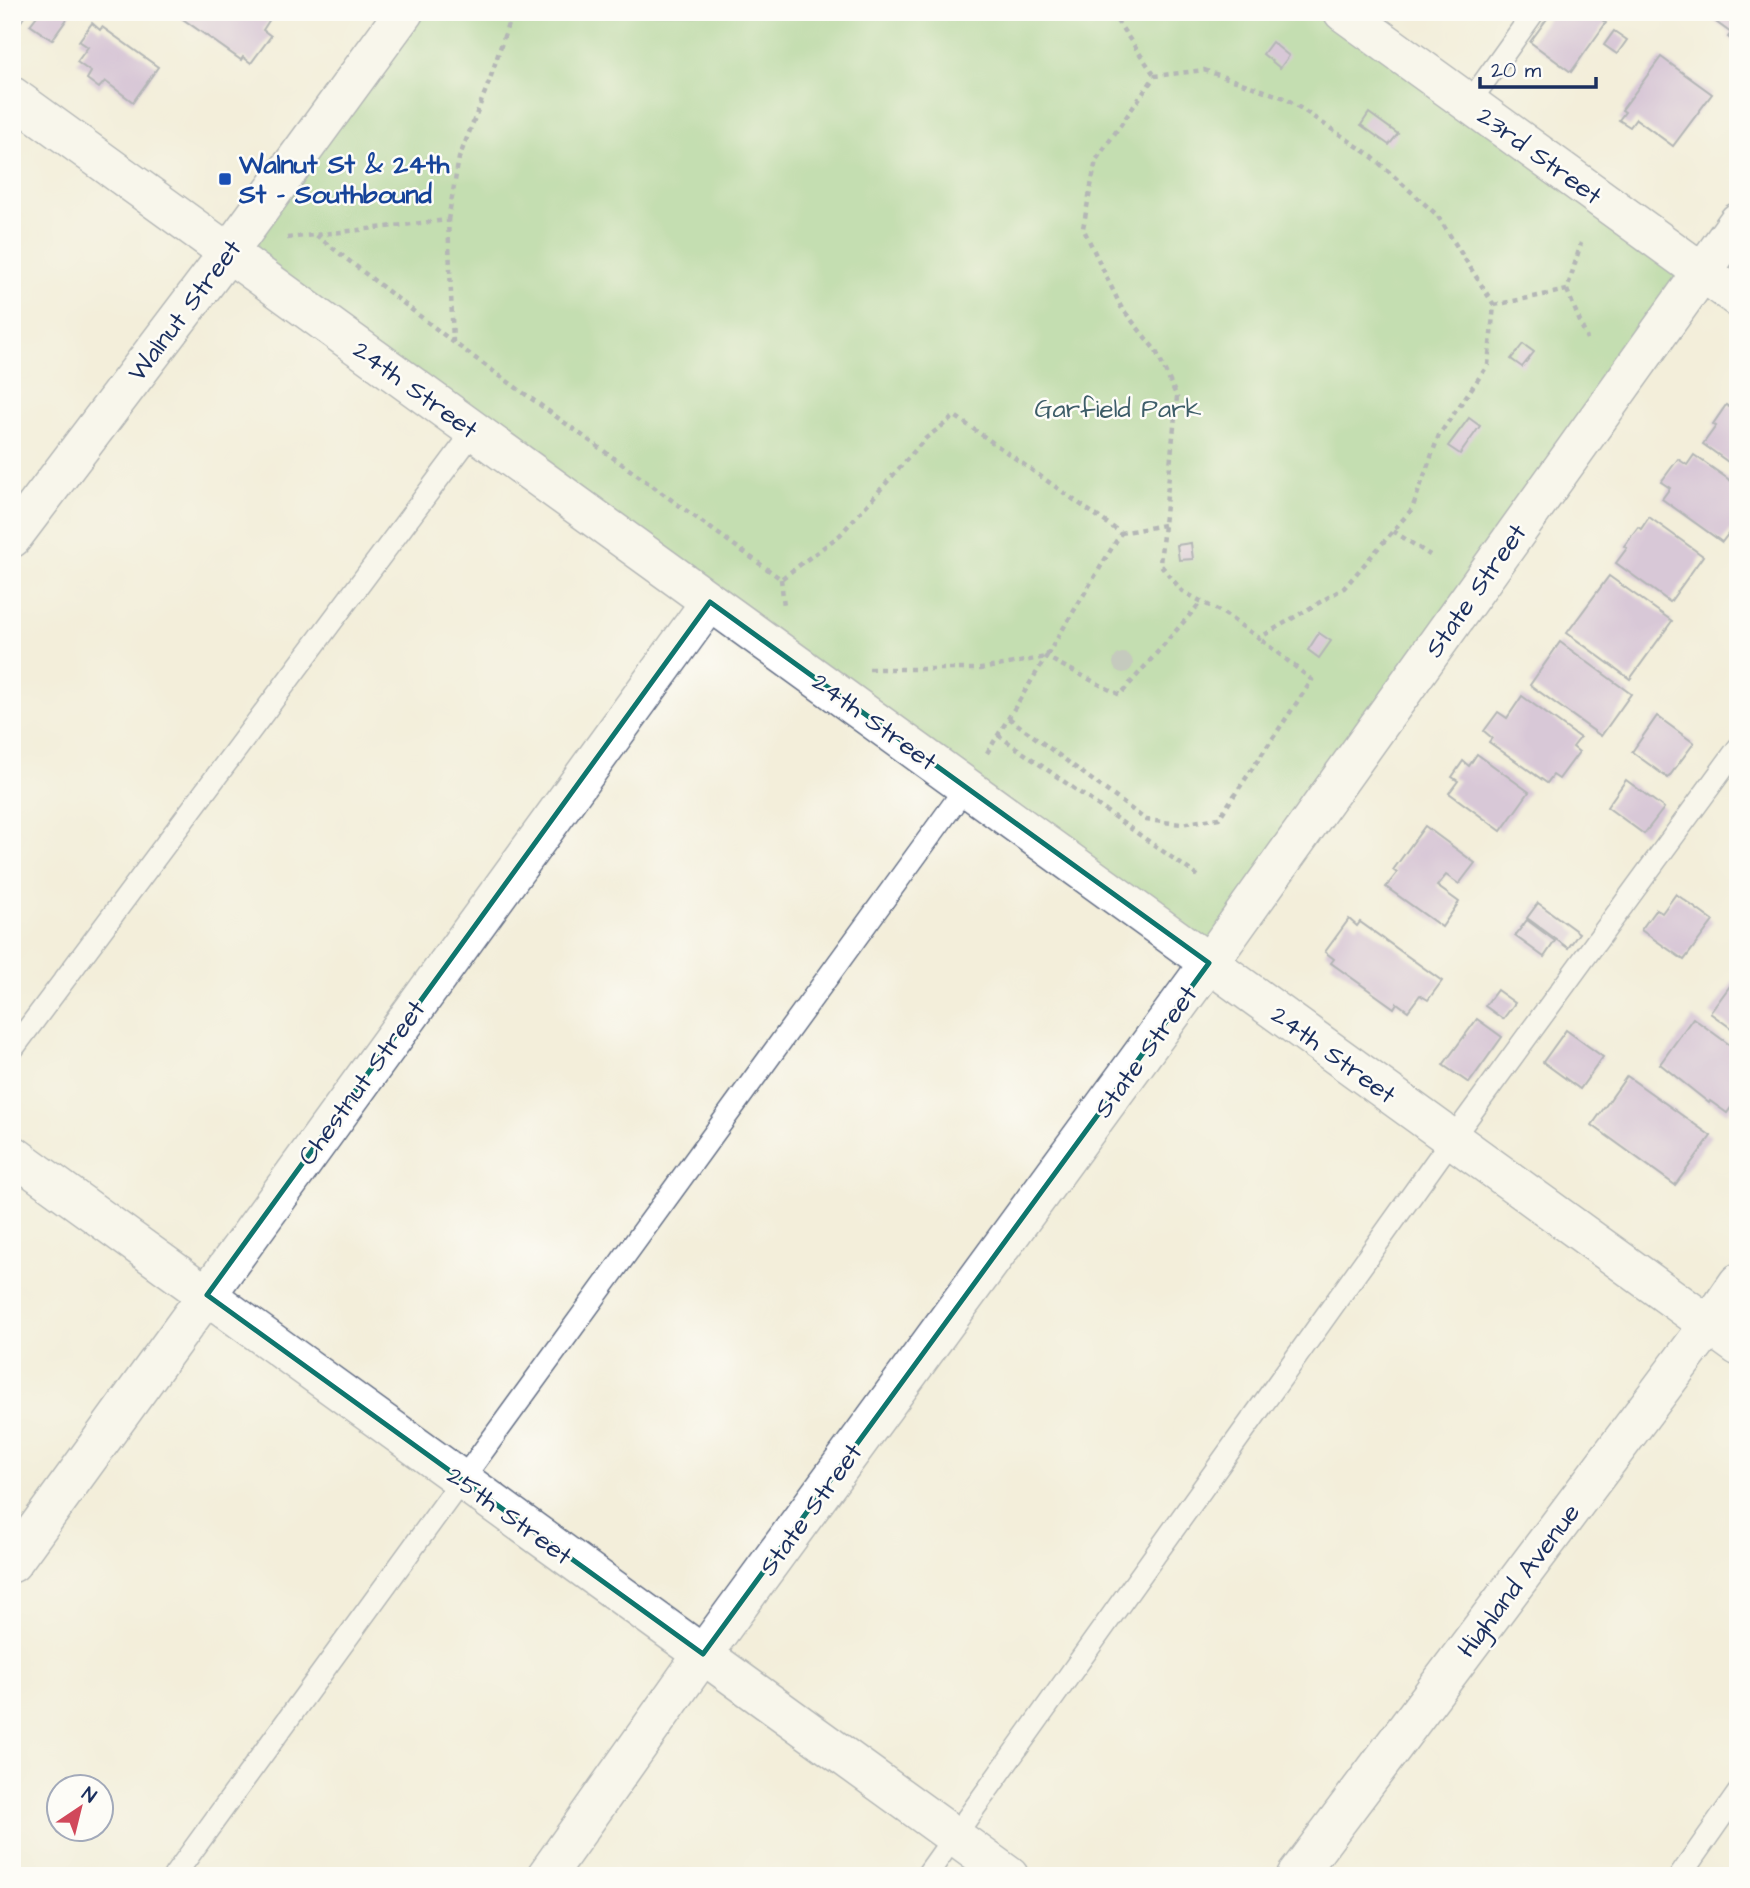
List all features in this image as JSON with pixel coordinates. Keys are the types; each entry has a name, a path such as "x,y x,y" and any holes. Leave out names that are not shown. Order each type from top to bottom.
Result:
{"street":[{"name":"Walnut Street","path":"12,538 228,253 404,12"},
{"name":"23rd Street","path":"1343,12 1738,298"},
{"name":"24th Street","path":"12,96 1723,1336"},
{"name":"State Street","path":"546,1876 703,1654 1209,963 1738,222"},
{"name":"Chestnut Street","path":"12,1563 710,602"},
{"name":"25th Street","path":"12,1154 1009,1876"},
{"name":"Highland Avenue","path":"1296,1876 1723,1336 1738,1283"}],"lane":[{"path":"1469,103 1534,12"},
{"path":"12,1050 474,431"},
{"path":"926,1876 1452,1139 1738,748"},
{"path":"174,1876 966,787"},
{"path":"1679,1876 1738,1793"}],"path":[{"path":"453,342 448,220 459,158 489,82 512,12"},
{"path":"1111,12 1155,76"},
{"path":"1009,718 1146,820 1181,824 1219,818 1312,680 1223,613 1182,591 1160,564 1177,397 1156,351 1121,307 1083,228 1096,160 1155,76 1204,70 1285,98 1369,154 1437,215 1494,305 1488,365 1439,435 1412,509 1344,588 1259,638"},
{"path":"286,239 448,220"},
{"path":"316,235 453,342 780,579 785,618"},
{"path":"1581,243 1567,290 1587,339"},
{"path":"1494,305 1567,290"},
{"path":"780,579 840,535 926,438 955,416 1121,533 1164,525"},
{"path":"1393,531 1430,555"},
{"path":"966,787 1121,533"},
{"path":"859,662 869,669 981,669 1046,657 1120,695 1201,602"},
{"path":"998,735 1198,876"}],"highlighted area":[{"path":"710,602 1209,963 703,1654 207,1295"}],"green space":[{"name":"Garfield Park","path":"404,12 1343,12 1702,272 1209,963 228,253"}],"building":[{"path":"40,12 72,12 52,40 30,25"},
{"path":"184,12 261,12 270,19 263,30 271,36 251,63 243,57 241,60 180,17"},
{"path":"1552,12 1592,12 1606,23 1571,72 1530,42"},
{"path":"1702,12 1738,12 1738,45 1728,37 1731,33"},
{"path":"92,23 100,30 102,27 158,67 133,102 105,81 99,88 87,79 91,72 77,62 88,47 79,41"},
{"path":"1614,31 1627,40 1617,54 1604,45"},
{"path":"1272,42 1289,56 1280,68 1263,54"},
{"path":"1661,57 1712,94 1673,146 1636,119 1630,127 1619,120 1625,112 1622,110"},
{"path":"1369,113 1398,134 1389,145 1361,125"},
{"path":"1523,344 1534,352 1522,367 1511,359"},
{"path":"1738,395 1738,469 1703,444 1726,405 1729,407"},
{"path":"1469,418 1480,426 1460,454 1448,446"},
{"path":"1694,455 1738,486 1738,521 1722,542 1662,499 1670,488 1661,482 1678,459 1687,465"},
{"path":"1649,517 1703,556 1670,602 1616,563 1627,548 1624,546"},
{"path":"1191,543 1193,559 1179,560 1177,545"},
{"path":"1609,576 1672,621 1630,679 1567,633"},
{"path":"1319,633 1331,641 1319,658 1308,650"},
{"path":"1560,642 1631,694 1601,736 1530,685"},
{"path":"1522,696 1580,738 1573,747 1579,752 1559,779 1553,775 1547,783 1489,742 1492,738 1484,731 1498,712 1507,718"},
{"path":"1657,716 1694,743 1668,778 1632,752"},
{"path":"1477,754 1529,792 1501,831 1449,793 1458,781 1452,777 1463,761 1469,766"},
{"path":"1626,780 1664,808 1644,834 1607,807"},
{"path":"1425,826 1475,863 1459,884 1446,875 1437,886 1459,902 1442,927 1386,887 1397,873 1393,870"},
{"path":"1676,894 1713,921 1684,960 1641,930 1656,909 1662,913"},
{"path":"1538,903 1579,933 1568,948 1527,918"},
{"path":"1349,919 1357,926 1360,922 1442,981 1428,1000 1420,995 1408,1011 1397,1003 1394,1008 1331,963 1334,959 1325,952"},
{"path":"1527,920 1555,941 1544,957 1515,936"},
{"path":"1738,975 1738,1033 1710,1013"},
{"path":"1497,990 1515,1003 1503,1019 1485,1006"},
{"path":"1693,1018 1738,1051 1738,1098 1727,1113 1710,1101 1709,1103 1660,1064"},
{"path":"1477,1019 1502,1037 1469,1083 1443,1065"},
{"path":"1566,1030 1603,1057 1580,1089 1543,1062"},
{"path":"1627,1076 1711,1136 1675,1185 1592,1125"}],"place":[{"name":"Walnut St & 24th St - Southbound","path":"225,179"}]}
